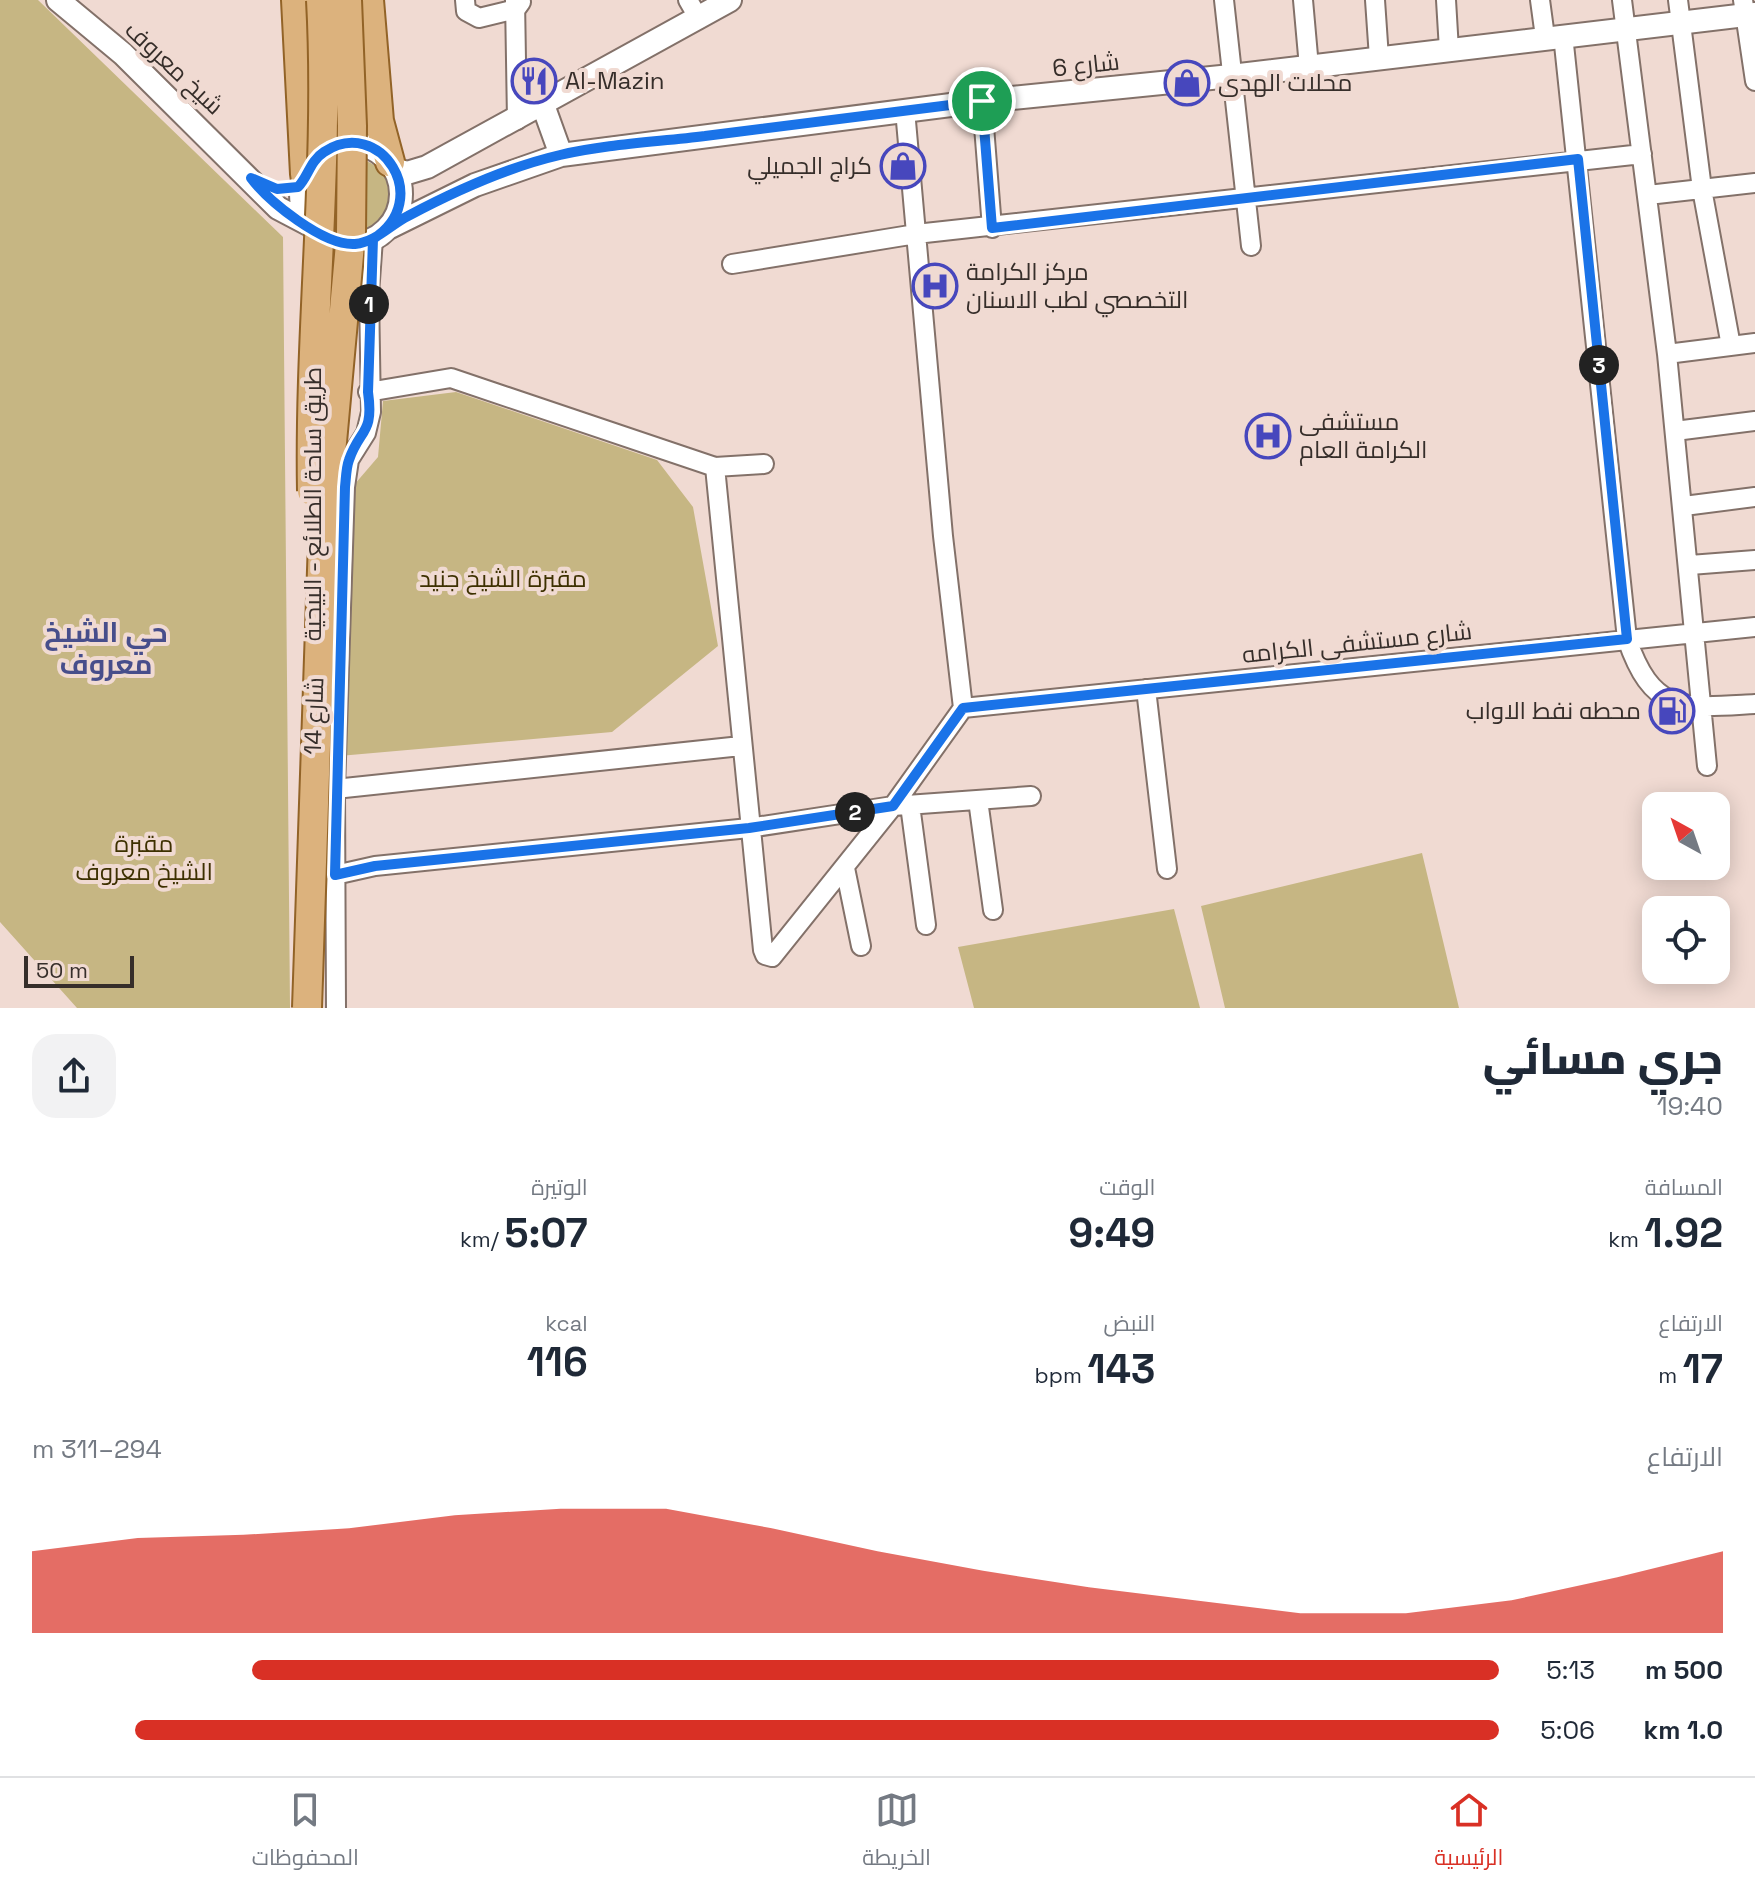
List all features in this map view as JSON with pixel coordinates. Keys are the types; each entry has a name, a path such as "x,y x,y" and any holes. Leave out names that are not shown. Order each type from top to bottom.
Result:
{"main road":[{"path":"296,0 304,178"},
{"name":"طريق ساحة الطلائع - البيجية","path":"306,1008 314,754 312,359 324,135 321,0"},
{"name":"طريق ساحة الطلائع - البيجية","path":"306,1008 323,541 351,233 352,126 347,0"},
{"path":"369,0 379,121 392,166"}],"street":[{"name":"شیخ معروف","path":"58,0 123,54 278,208 316,228"},
{"path":"465,0 470,16 479,18 518,3 517,120"},
{"path":"392,166 407,173 427,167 543,105 689,5 730,0"},
{"path":"1224,0 1243,196 1251,246"},
{"path":"1303,0 1309,67"},
{"path":"1375,0 1379,58"},
{"path":"1446,0 1449,50"},
{"path":"1540,0 1554,36 1578,159 1627,639 1647,685 1662,697 1701,707 1755,704"},
{"path":"1622,0 1684,506 1707,766"},
{"path":"1678,0 1702,189 1731,346"},
{"path":"1748,9 1755,81"},
{"name":"شارع 6","path":"381,233 475,185 561,155 905,110 1231,76 1681,23 1748,9"},
{"path":"982,101 992,228"},
{"path":"543,105 561,155"},
{"path":"715,467 749,828 763,950 768,957 777,953 845,868 902,805 963,708 943,536 905,110"},
{"path":"251,178 288,190 304,178 323,153 351,144 379,152 392,166 402,192 400,205 381,233 357,244 340,243 316,228 302,200 304,178"},
{"path":"732,264 916,234 1642,154"},
{"path":"1648,195 1755,183"},
{"name":"شارع 14","path":"336,1008 335,789 345,487 349,460 366,433 371,412 368,392 381,233"},
{"path":"1667,354 1755,343"},
{"path":"368,392 451,378 715,467 764,464"},
{"path":"1675,431 1755,421"},
{"path":"1684,506 1755,497"},
{"path":"1690,565 1755,560"},
{"name":"شارع مستشفى الكرامه","path":"963,708 1755,627"},
{"path":"1146,689 1167,869"},
{"path":"335,789 741,746"},
{"path":"335,875 375,866 749,828 902,805 1031,796"},
{"path":"978,800 993,910"},
{"path":"902,805 926,925"},
{"path":"845,868 861,946"}],"green space":[{"name":"مقبرة الشيخ معروف","path":"0,0 38,0 283,237 290,1008 77,1008 0,922"},
{"path":"356,158 377,167 388,181 391,197 387,212 377,225 362,233 344,232 324,221 333,164"},
{"name":"مقبرة الشيخ جنيد","path":"456,392 657,460 693,507 718,646 612,732 339,756 342,499 378,457 383,401"},
{"path":"1422,853 1459,1008 1225,1008 1201,906"},
{"path":"1174,909 1200,1008 974,1008 958,947"}],"place":[{"name":"Al-Mazin","path":"534,81"},
{"name":"محلات الهدى","path":"1187,83"},
{"name":"كراج الجميلي","path":"903,166"},
{"name":"مركز الكرامة التخصصي لطب الاسنان","path":"935,286"},
{"name":"مستشفى الكرامة العام","path":"1268,436"},
{"name":"محطه نفط الاواب","path":"1672,711"}],"district":[{"name":"حي الشيخ معروف","path":"106,648"}],"route":[{"path":"982,101 561,155 475,185 410,214 397,221 381,234 373,239 357,244 340,243 324,236 316,228 278,208 251,178 277,189 298,187 313,162 323,153 336,146 351,144 379,152 390,162 402,192 396,217 388,228 373,239 369,294 368,392 371,412 366,433 349,460 345,487 335,875 375,866 749,828 893,806 963,708 1627,639 1578,159 1243,196 992,228 982,101"}]}
